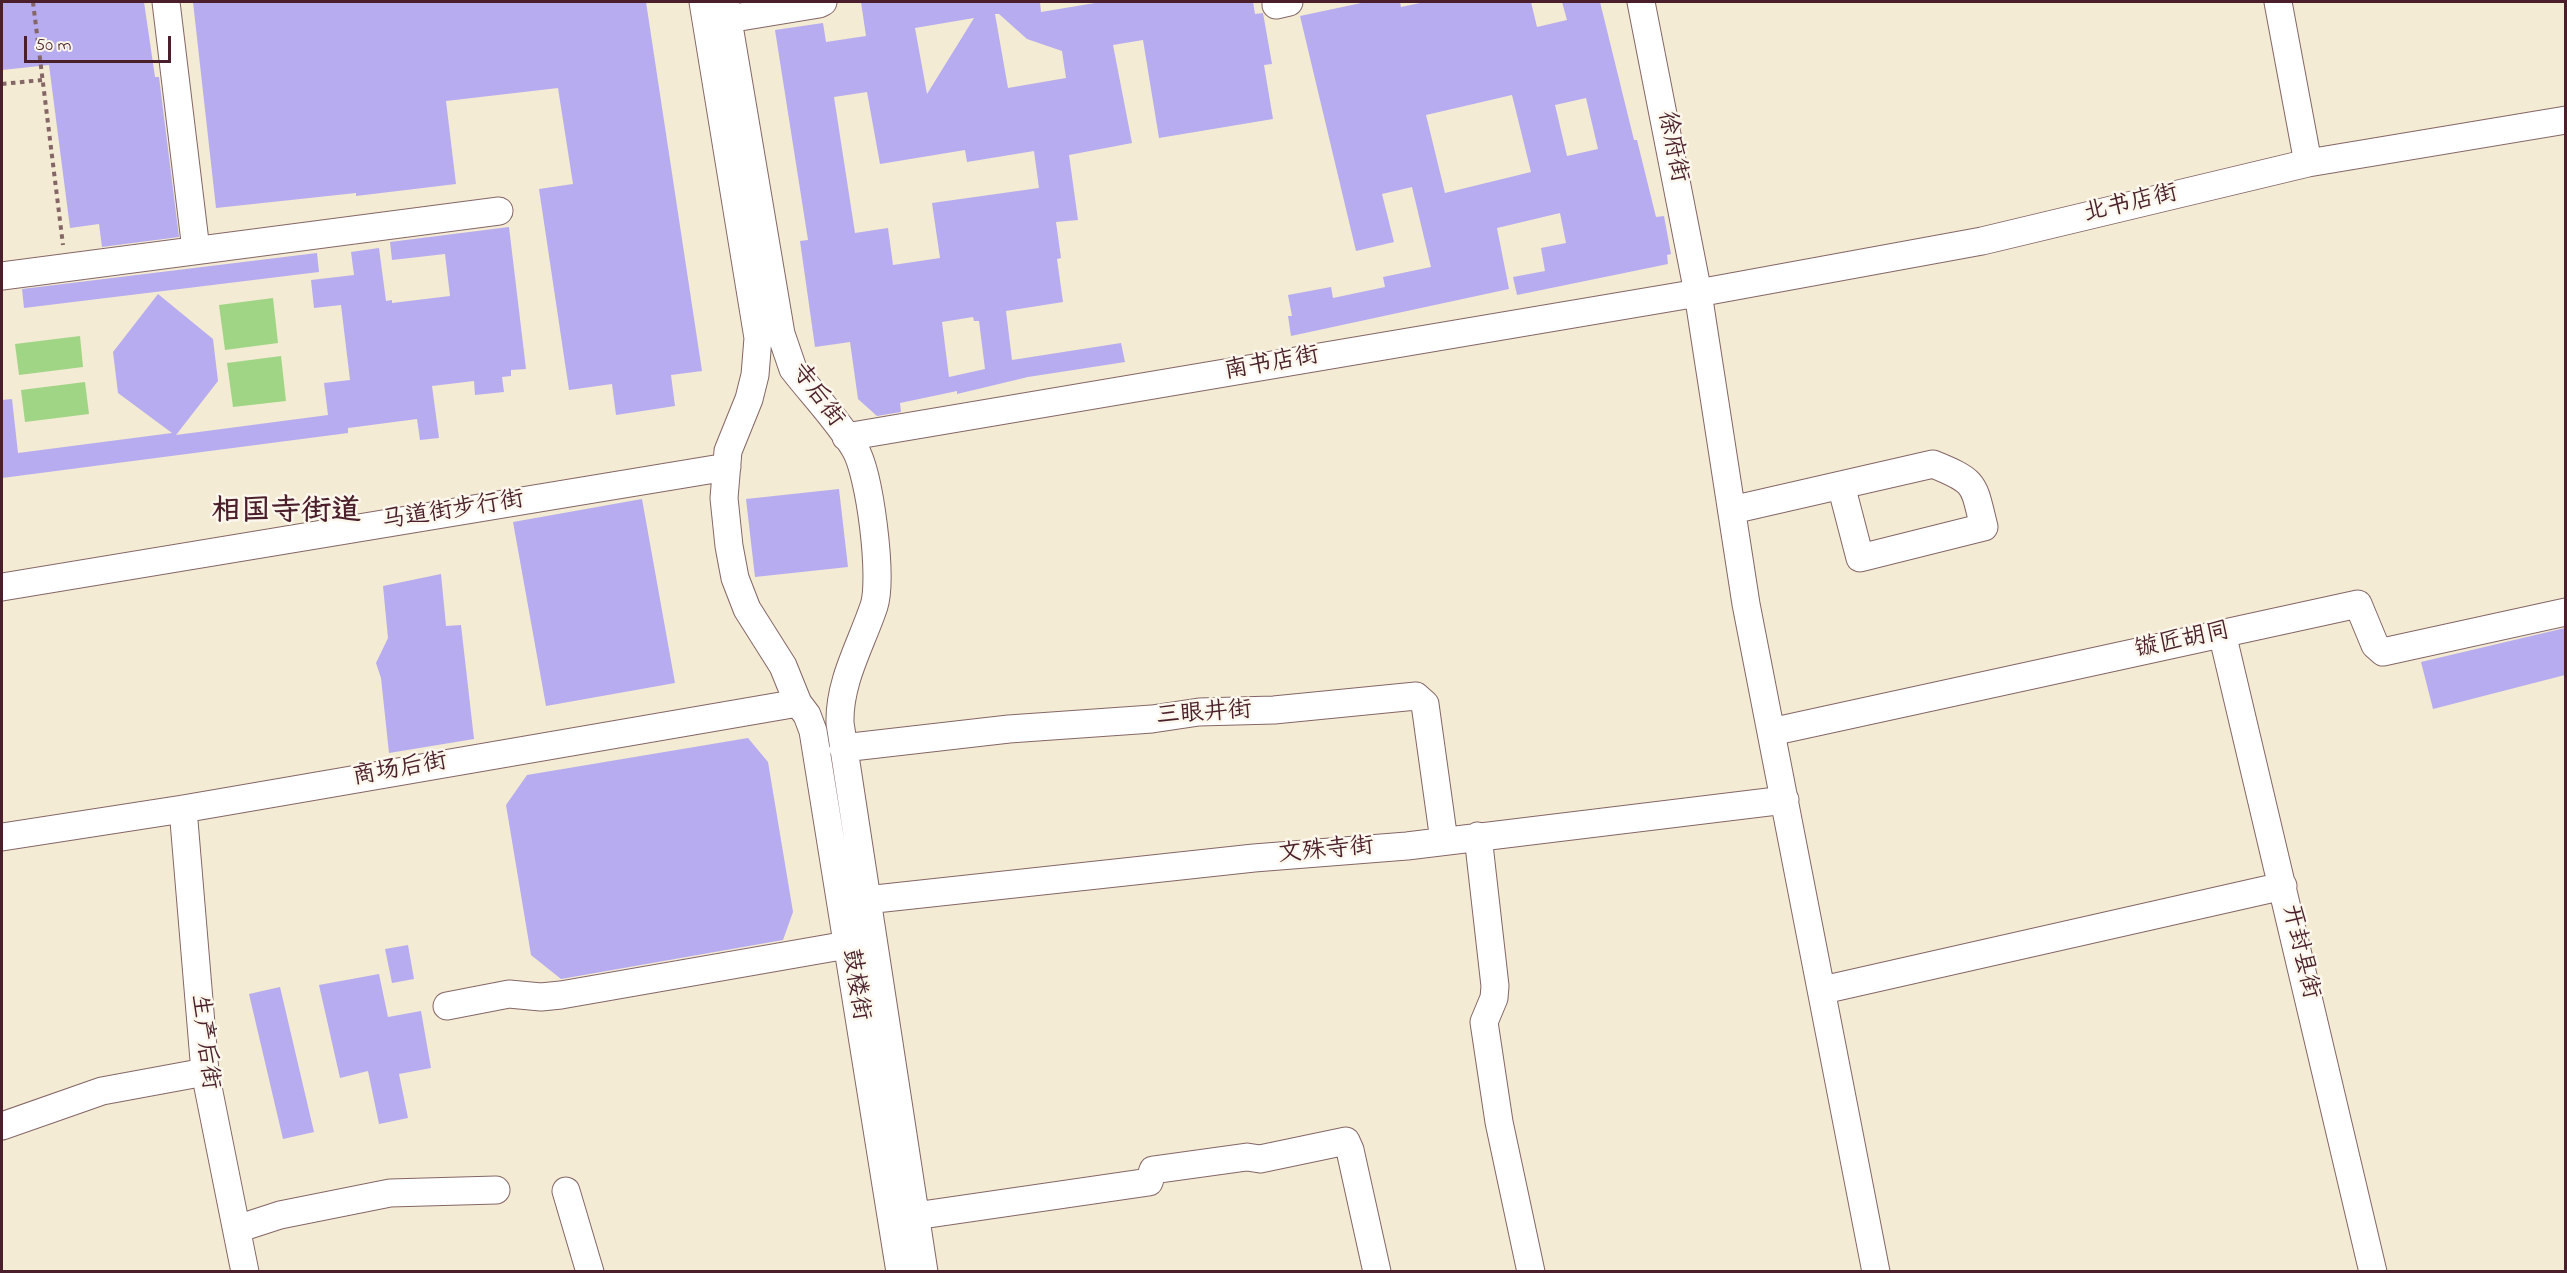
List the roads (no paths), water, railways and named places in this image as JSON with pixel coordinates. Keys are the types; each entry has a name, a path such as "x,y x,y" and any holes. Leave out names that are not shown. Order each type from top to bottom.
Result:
{"street":[{"path":"166,2 196,250"},
{"name":"寺后街","path":"703,2 758,338 749,399 729,451 724,498 735,578 747,609 783,666 798,703"},
{"path":"727,10 823,2"},
{"path":"1276,2 1276,5 1289,2"},
{"name":"徐府街","path":"1641,2 1698,293 1746,604 1823,990 1876,1272"},
{"path":"2278,2 2308,162"},
{"name":"寺后街","path":"727,10 786,355 793,369 855,449 865,473 878,573 874,605 843,686 839,706 843,748"},
{"name":"北书店街","path":"1698,293 1982,241 2308,162 2565,120"},
{"path":"2,276 499,211"},
{"name":"南书店街","path":"846,437 1698,293"},
{"path":"1732,510 1933,464 1971,483 1984,527 1860,558 1841,486"},
{"name":"马道街步行街","path":"2,587 727,467"},
{"name":"镟匠胡同","path":"1772,732 2358,604 2375,645 2383,652 2565,612"},
{"name":"开封县街","path":"2222,633 2373,1272"},
{"name":"三眼井街","path":"843,748 1009,729 1152,719 1199,712 1274,710 1416,696 1425,704 1444,841"},
{"name":"鼓楼街","path":"798,703 807,714 813,731 900,1272"},
{"name":"商场后街","path":"2,837 183,809 798,703"},
{"name":"鼓楼街","path":"843,748 924,1272"},
{"name":"文殊寺街","path":"866,900 1242,859 1444,841 1785,800"},
{"name":"生产后街","path":"183,809 205,1072 245,1272"},
{"path":"1478,836 1495,986 1494,998 1485,1022 1499,1122 1531,1272"},
{"path":"1823,990 2283,886"},
{"path":"447,1006 509,994 541,997 561,995 847,945"},
{"path":"2,1126 102,1091 205,1072"},
{"path":"915,1216 1149,1182 1153,1170 1247,1157 1260,1159 1346,1141 1350,1150 1377,1272"},
{"path":"237,1229 280,1215 390,1193 496,1190"},
{"path":"566,1191 590,1272"}],"district":[{"name":"相国寺街道","path":"286,514"}]}
